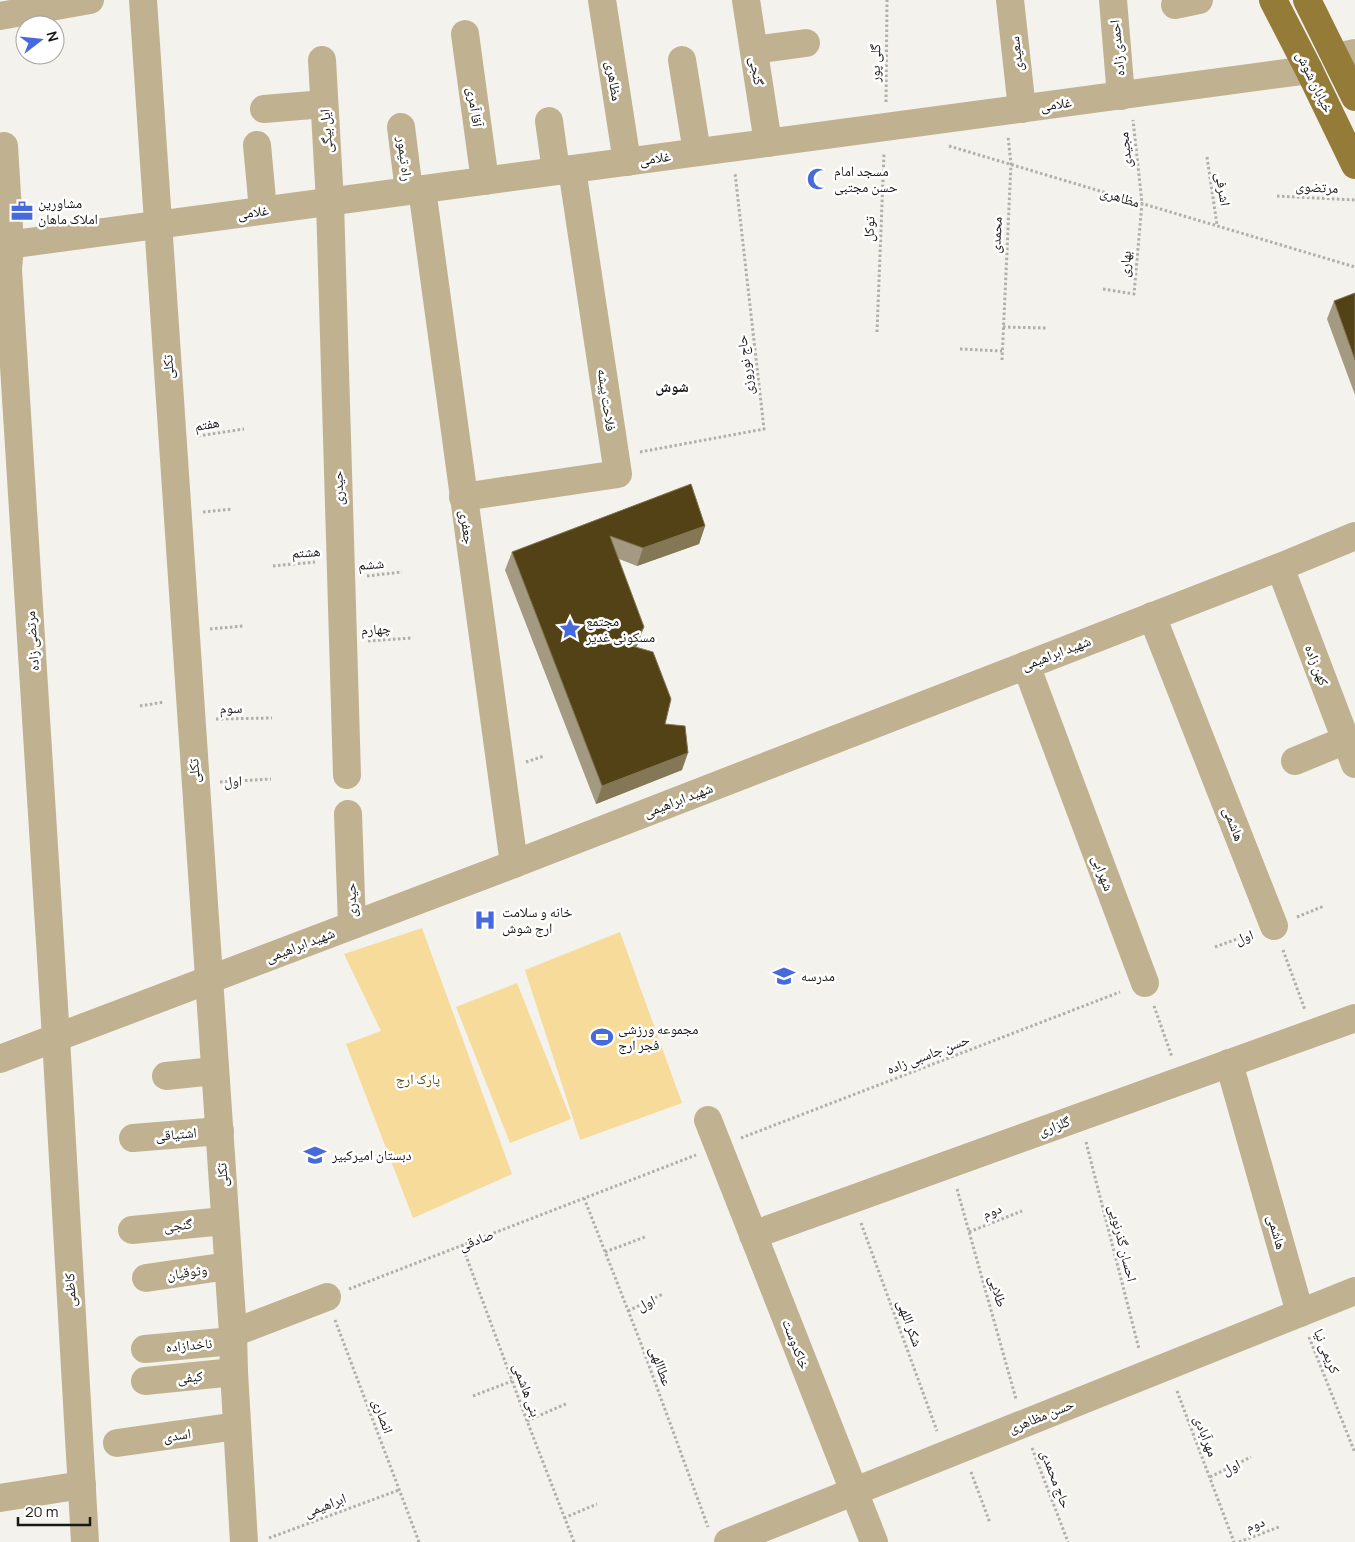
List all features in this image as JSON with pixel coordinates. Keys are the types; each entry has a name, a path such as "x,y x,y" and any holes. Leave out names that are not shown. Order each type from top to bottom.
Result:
{"main road":[{"name":"خیابان شوش","path":"1274,0 1355,165"},
{"path":"1307,0 1346,55 1355,97"}],"street":[{"path":"0,16 90,0"},
{"name":"تکلی","path":"143,0 190,720 214,1071 220,1131 237,1426 256,1540"},
{"name":"مظاهری","path":"602,0 627,162"},
{"name":"گنجی","path":"746,0 768,143"},
{"name":"سعیدی","path":"1010,0 1014,110"},
{"name":"احمدی زاده","path":"1113,0 1126,95"},
{"name":"آقا آمری","path":"465,34 485,181"},
{"path":"754,50 806,43"},
{"name":"ایل بیگی","path":"322,60 330,202"},
{"path":"682,60 697,152"},
{"name":"غلامی","path":"5,245 1310,70"},
{"path":"264,109 324,104"},
{"name":"فلاحت پیشه","path":"463,497 618,474 564,170 549,121"},
{"name":"راه تیمور","path":"401,127 415,190"},
{"path":"257,145 264,210"},
{"name":"مرتضی زاده","path":"4,146 5,245 56,1038"},
{"name":"جعفری","path":"415,190 463,497 514,864"},
{"name":"حیدری","path":"330,202 347,775"},
{"name":"شهید ابراهیمی","path":"0,1060 514,864 1280,567 1355,536"},
{"name":"کهن زاده","path":"1280,567 1350,752"},
{"name":"هاشمی","path":"1152,616 1274,926"},
{"name":"شهرابی","path":"1026,665 1145,983"},
{"path":"1295,761 1350,752"},
{"name":"حیدری","path":"348,814 352,925"},
{"name":"گلزاری","path":"753,1235 1355,1018"},
{"name":"کاظمی","path":"56,1038 85,1542"},
{"name":"هاشمی","path":"1229,1063 1300,1313"},
{"path":"166,1076 214,1071"},
{"name":"خاکدوست","path":"708,1120 874,1542"},
{"name":"اشتیاقی","path":"133,1138 220,1131"},
{"name":"گنجی","path":"132,1230 224,1221"},
{"name":"وثوقیان","path":"146,1278 228,1266"},
{"name":"حسن مظاهری","path":"719,1537 854,1491 1355,1291"},
{"path":"233,1337 327,1297"},
{"name":"ناخدازاده","path":"145,1349 233,1337"},
{"name":"کیفی","path":"146,1381 234,1372"},
{"name":"اسدی","path":"116,1443 237,1426"},
{"path":"0,1498 82,1485"}],"path":[{"name":"گلی پور","path":"885,127 887,0"},
{"name":"مجیدی","path":"1126,95 1142,203"},
{"name":"محمدی","path":"1002,360 1014,110"},
{"name":"توکل","path":"877,332 885,127"},
{"name":"مظاهری","path":"948,146 1217,225 1355,268"},
{"name":"حاج نوروزی","path":"616,456 764,429 732,148"},
{"name":"اشرفی","path":"1206,157 1217,225"},
{"name":"مرتضوی","path":"1277,196 1355,200"},
{"name":"بهاری","path":"1103,288 1134,294 1142,203"},
{"path":"1003,327 1046,328"},
{"path":"960,349 1002,351"},
{"name":"هفتم","path":"173,441 244,429"},
{"name":"هشتم","path":"273,566 341,569"},
{"name":"ششم","path":"341,569 402,572"},
{"name":"چهارم","path":"343,642 411,638"},
{"name":"سوم","path":"190,720 272,718"},
{"name":"اول","path":"195,783 271,779"},
{"path":"1274,926 1313,1033"},
{"name":"اول","path":"1215,947 1274,926"},
{"path":"1145,983 1181,1080"},
{"name":"حسن جاسبی زاده","path":"719,1146 1145,983"},
{"name":"احسان گذرنویی","path":"1080,1117 1121,1283 1157,1370"},
{"name":"صادقی","path":"327,1297 719,1146"},
{"name":"طلایی","path":"950,1164 1023,1424"},
{"name":"عطاالهی","path":"584,1198 719,1537"},
{"name":"شکر اللهی","path":"853,1199 954,1452 990,1523"},
{"name":"دوم","path":"969,1232 1022,1211"},
{"path":"605,1252 644,1237"},
{"name":"بنی هاشمی","path":"462,1245 512,1382 574,1542"},
{"name":"اول","path":"628,1311 664,1294"},
{"name":"انصاری","path":"327,1297 419,1542"},
{"name":"کریمی نیا","path":"1300,1313 1355,1452"},
{"name":"مهرآبادی","path":"1157,1370 1210,1477 1234,1542"},
{"path":"473,1396 512,1382"},
{"path":"527,1421 568,1403"},
{"name":"حاج محمدی","path":"1023,1424 1068,1542"},
{"name":"اول","path":"1210,1477 1251,1457"},
{"name":"ابراهیمی","path":"256,1540 399,1490"},
{"path":"564,1518 598,1504"},
{"name":"دوم","path":"1239,1542 1279,1527"}],"green space":[{"name":"پارک ارج","path":"422,928 512,1174 413,1218 346,1044 381,1031 344,954"},
{"name":"مجموعه ورزشی فجر ارج","path":"620,932 682,1103 580,1140 525,970"},
{"path":"517,983 571,1119 510,1143 456,1007"}],"building":[{"path":"1355,293 1355,360 1334,301"},
{"path":"691,484 705,526 643,548 610,536 644,627 632,646 653,652 671,699 665,724 685,726 688,753 602,786 512,552"}],"place":[{"name":"مسجد امام حسن مجتبی","path":"818,179"},
{"name":"مشاورین املاک ماهان","path":"22,211"},
{"name":"مجتمع مسکونی غدیر","path":"570,629"},
{"name":"خانه و سلامت ارج شوش","path":"485,920"},
{"name":"مدرسه","path":"784,976"},
{"name":"مجموعه ورزشی فجر ارج","path":"602,1037"},
{"name":"دبستان امیرکبیر","path":"315,1155"}],"district":[{"name":"شوش","path":"672,387"}]}
